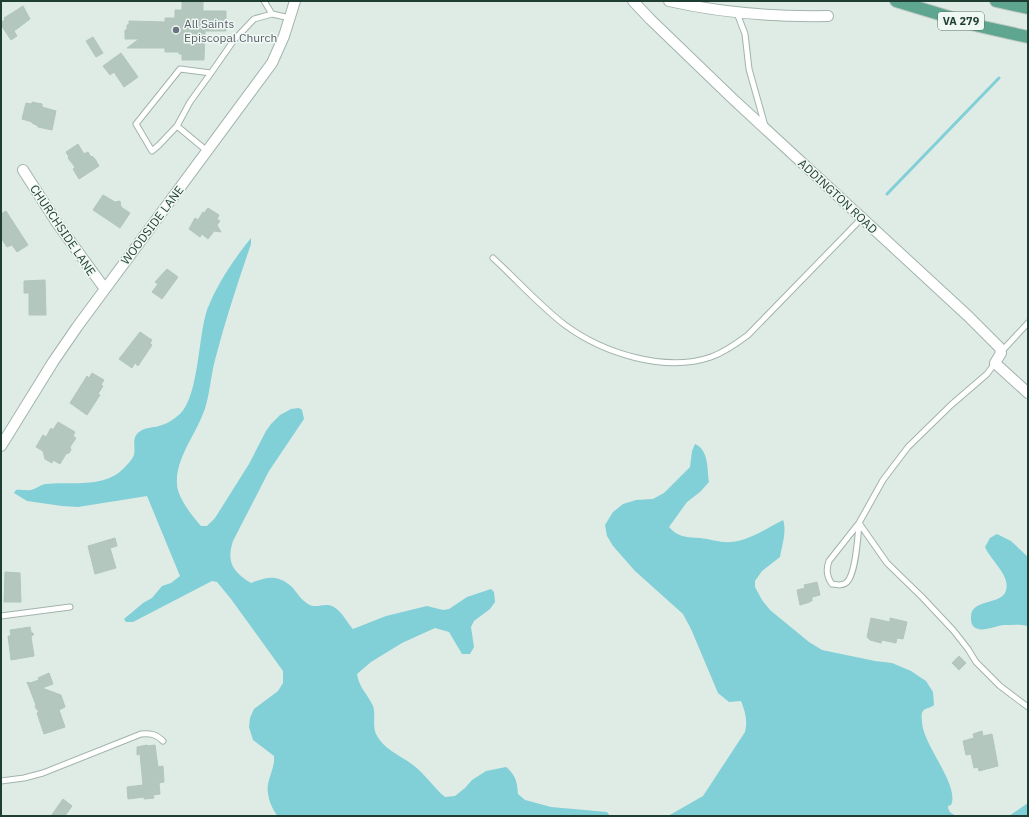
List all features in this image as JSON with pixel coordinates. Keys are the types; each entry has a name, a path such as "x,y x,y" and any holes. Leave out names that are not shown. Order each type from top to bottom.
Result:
{"main road":[{"name":"VA 279","path":"896,1 979,26 1028,37"},
{"name":"VA 279","path":"996,1 1028,8"}],"street":[{"name":"WOODSIDE LANE","path":"1,446 53,362 272,63 281,46 295,1"},
{"name":"ADDINGTON ROAD","path":"633,1 766,129 968,316 1000,348 1001,353"},
{"path":"669,1 756,15 792,17 828,16"},
{"name":"CHURCHSIDE LANE","path":"23,170 57,223 105,289"},
{"path":"1001,353 995,364 1028,394"}],"lane":[{"path":"264,1 272,14"},
{"path":"737,13 745,34 749,69 766,129"},
{"path":"211,72 180,69 136,124 152,151 177,126 190,102 234,40 254,19 272,14 290,18"},
{"path":"177,126 207,151"},
{"path":"493,258 556,318 602,347 646,360 669,363 687,362 711,357 736,344 748,335 862,218"},
{"path":"1001,353 1012,340 1026,328 1028,323"},
{"path":"859,523 854,562 850,578 846,583 841,585 832,584 827,573 829,561 859,523 882,480 908,447 951,405 987,374 995,364"},
{"path":"859,523 887,563 953,630 976,662 1000,686 1028,707"},
{"path":"1,616 70,607"},
{"path":"1,781 24,778 43,773 141,734 155,735 163,741"}],"water":[{"path":"251,238 251,244 219,345 203,415 183,454 177,474 178,489 186,506 201,526 207,526 215,518 249,464 271,424 280,415 291,409 299,408 302,410 304,419 269,471 233,541 230,555 233,566 236,570 251,583 267,578 276,578 286,582 305,602 310,605 330,605 334,607 353,629 386,616 427,606 443,610 449,609 467,597 491,589 494,592 495,602 490,609 474,621 471,627 474,647 470,654 462,654 449,632 435,628 402,643 371,662 357,674 361,687 373,706 374,727 376,734 383,744 408,761 445,797 455,796 472,780 486,771 506,767 515,779 518,794 525,800 551,807 607,812 610,816 278,816 271,805 268,796 268,784 273,767 274,756 253,740 249,727 250,718 254,709 278,691 283,683 283,671 231,599 217,582 212,581 133,622 126,622 124,619 143,603 152,598 162,586 171,583 180,576 147,496 78,507 27,501 14,493 16,490 31,490 45,484 96,482 115,475 125,467 133,457 134,440 141,430 165,424 180,414 191,394 195,380 207,310 226,272"},
{"path":"695,444 700,447 705,455 709,482 700,492 687,502 669,527 672,531 683,536 731,542 751,537 783,520 784,533 780,557 762,571 755,581 755,587 762,600 770,610 809,642 822,650 892,663 911,671 926,681 933,692 934,705 923,711 922,723 924,732 951,787 952,797 951,805 948,806 949,810 952,814 957,816 668,816 703,796 745,732 745,712 741,701 729,702 718,693 691,629 683,614 635,571 613,546 607,536 605,525 613,512 623,504 636,500 653,499 664,493 690,467 692,451"},
{"path":"997,534 1011,541 1028,557 1028,626 1003,625 988,629 977,629 972,624 972,612 979,605 1001,597 1005,593 1007,587 1004,575 985,547 990,538"},
{"path":"1028,803 1028,816 1009,816"}],"building":[{"name":"All Saints Episcopal Church","path":"182,1 203,1 203,11 226,11 226,31 205,31 204,60 182,60 182,54 179,54 179,52 165,52 165,48 127,48 139,39 125,39 125,30 127,30 129,21 165,22 165,18 175,18 175,10 182,10"},
{"path":"23,6 30,19 14,31 17,36 11,40 1,25 1,22 5,20 4,18"},
{"path":"93,37 103,53 96,57 86,41"},
{"path":"121,53 138,77 124,87 114,72 110,75 103,66"},
{"path":"32,102 42,104 42,107 56,111 52,130 38,127 32,122 22,119 26,103 32,104"},
{"path":"78,144 84,154 88,152 99,166 79,179 73,169 75,167 68,158 69,157 66,152"},
{"path":"103,195 115,202 120,201 121,207 130,213 120,228 93,210"},
{"path":"208,208 219,215 217,219 220,221 217,225 221,232 214,231 208,239 202,234 200,237 189,229 195,218 198,220 203,212 204,213"},
{"path":"6,211 28,245 17,252 12,245 7,247 1,238 1,214"},
{"path":"167,269 178,277 162,299 152,292 158,284 155,282"},
{"path":"45,280 46,315 29,315 29,293 24,293 24,281"},
{"path":"140,332 152,340 150,343 152,345 138,366 135,363 132,368 119,359"},
{"path":"92,373 104,380 101,385 103,386 98,394 100,395 87,415 70,403 87,376 89,378"},
{"path":"58,422 75,432 73,436 76,438 70,447 71,450 66,454 60,464 53,460 52,463 45,459 43,451 36,447 43,435 46,437 51,428 53,430"},
{"path":"115,538 117,546 110,548 116,568 95,574 88,546"},
{"path":"5,572 20,573 21,602 4,602"},
{"path":"817,582 820,595 812,597 812,601 810,602 800,605 797,590 805,588 804,585"},
{"path":"871,618 890,622 890,618 907,622 903,639 897,638 896,643 882,640 881,643 870,640 867,637"},
{"path":"30,627 31,632 34,634 31,637 34,656 11,660 8,636 11,636 10,630"},
{"path":"959,656 966,663 959,670 952,663"},
{"path":"49,673 53,684 42,688 61,695 65,707 59,710 65,727 44,734 37,713 39,712 35,707 36,705 27,682 30,683 39,680 38,678"},
{"path":"982,731 983,736 992,734 998,766 979,771 978,767 974,768 971,754 966,755 963,741 974,738 973,734"},
{"path":"155,745 158,767 163,766 164,782 159,783 160,794 153,795 154,798 144,799 144,797 128,799 127,787 143,785 140,754 137,755 137,747"},
{"path":"63,799 72,806 65,816 51,816"}],"waterway":[{"path":"887,194 999,78"}],"place":[{"name":"All Saints Episcopal Church","path":"176,30"}]}
